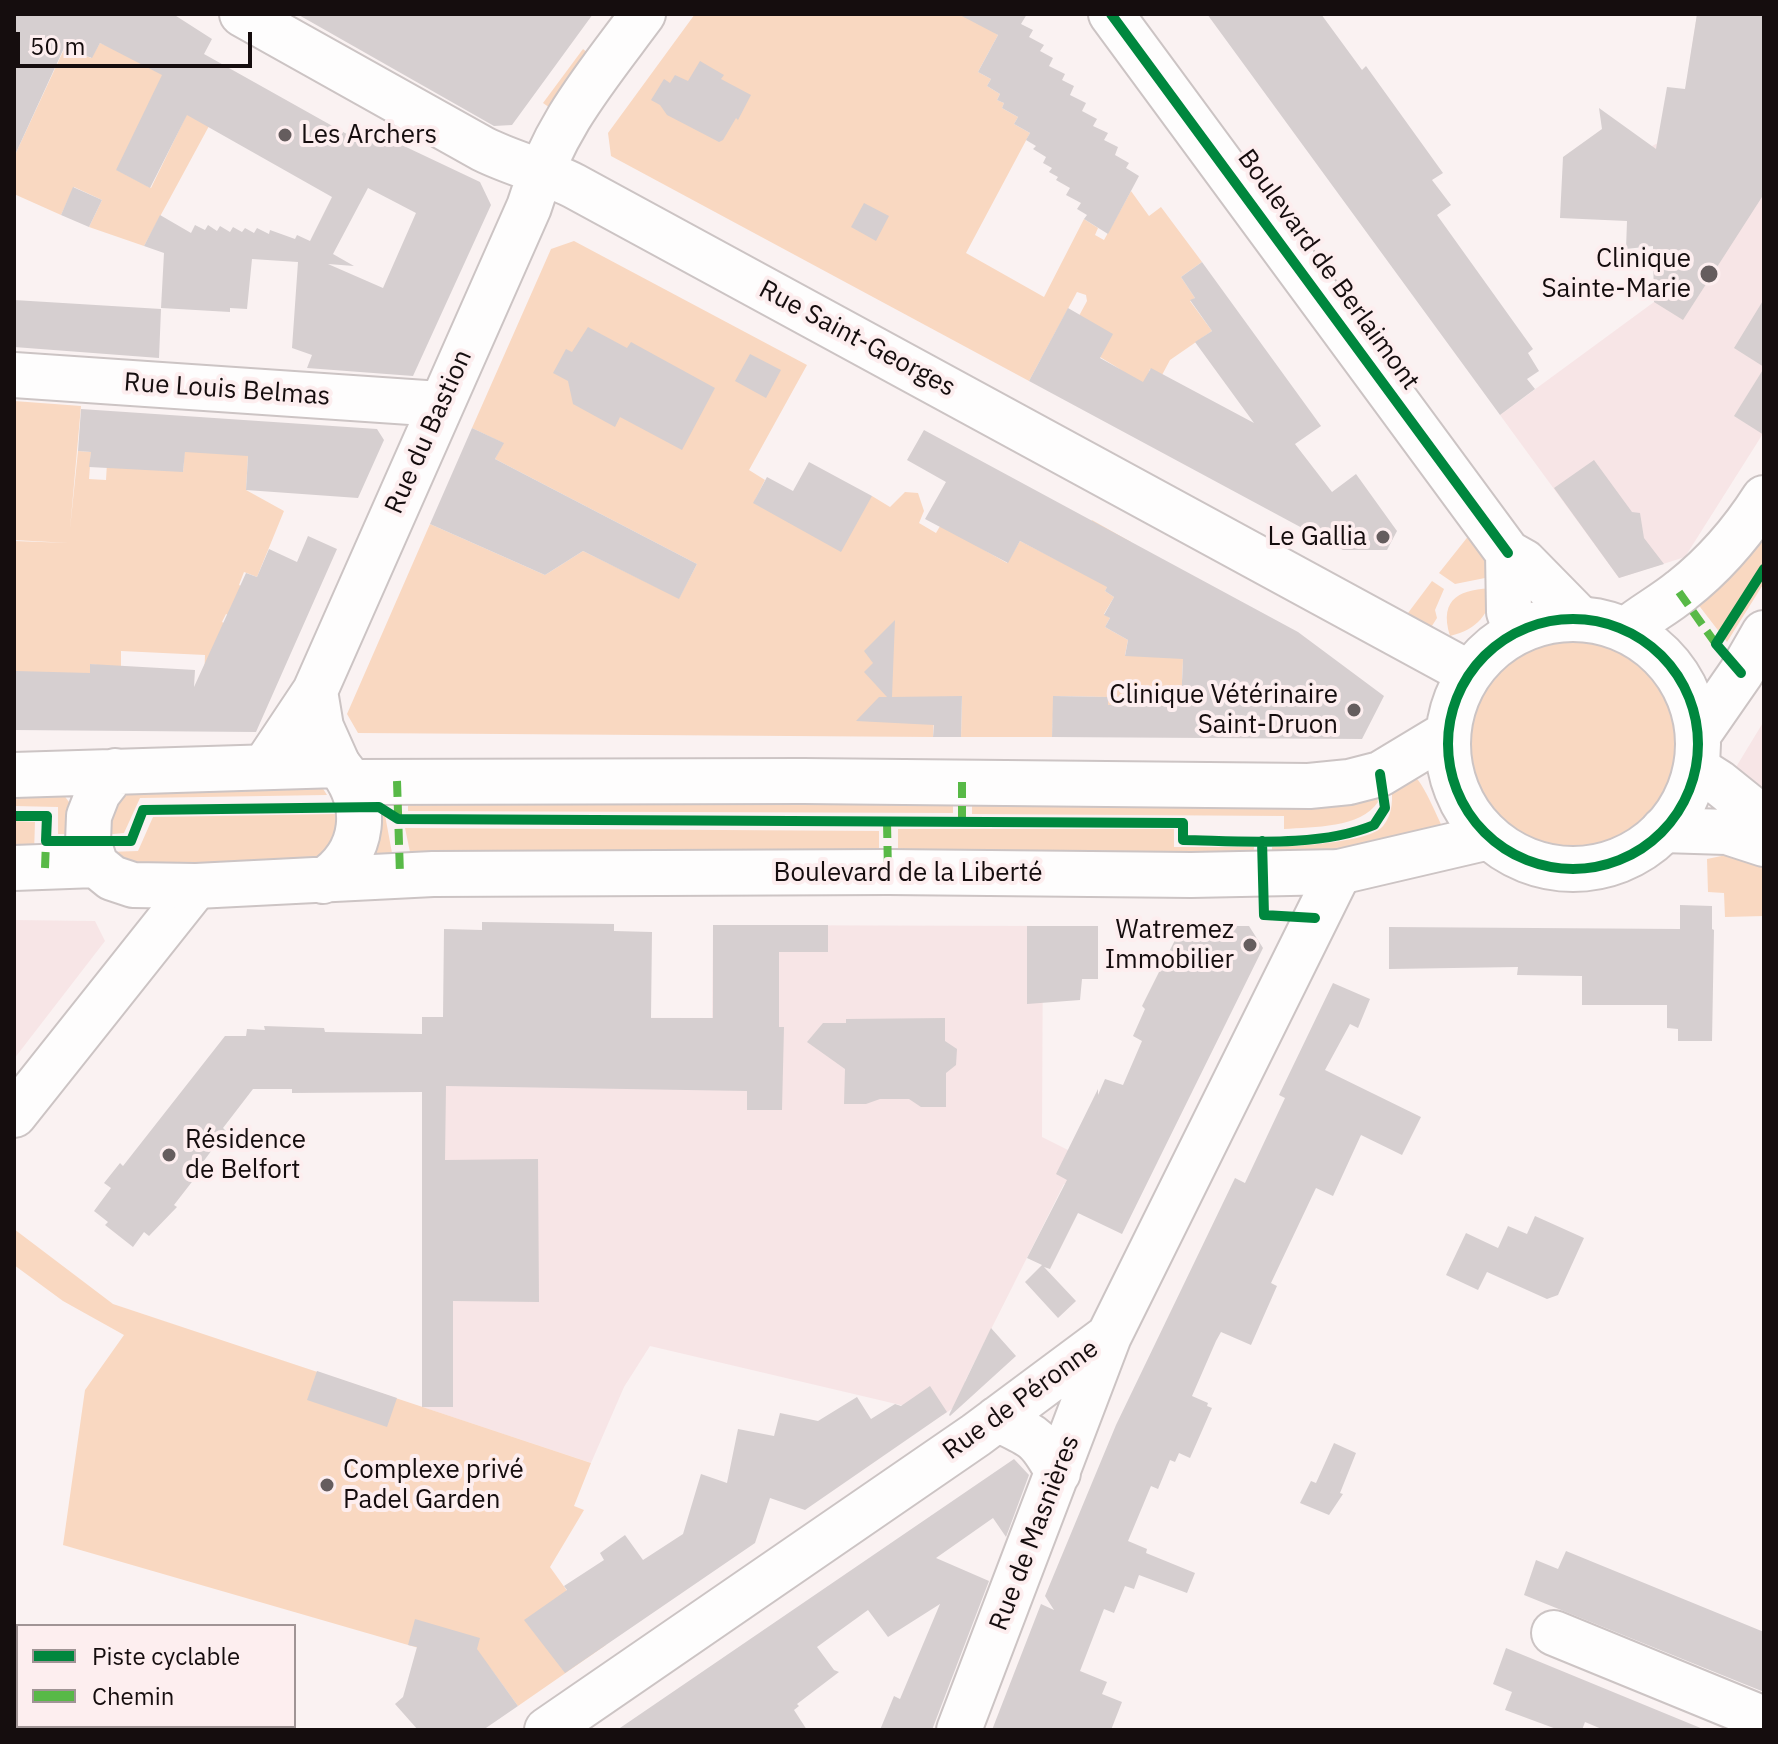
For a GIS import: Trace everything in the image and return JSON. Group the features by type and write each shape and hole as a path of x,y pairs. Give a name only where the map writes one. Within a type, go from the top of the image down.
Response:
{"street":[{"name":"Rue Saint-Georges","path":"242,14 483,149 513,164 574,186 1469,673"},
{"name":"Rue du Bastion","path":"265,766 315,691 529,207 540,172 568,115 643,14"},
{"name":"Boulevard de Berlaimont","path":"1111,14 1508,553 1524,562 1579,618"},
{"name":"Rue Louis Belmas","path":"14,375 440,404"},
{"path":"1626,630 1717,560 1744,531 1764,498"},
{"path":"1508,553 1509,612 1516,632"},
{"path":"1764,633 1697,751 1686,799 1663,830 1618,861 1580,869 1541,865 1522,859 1489,837 1470,816 1456,791 1448,764 1451,711 1469,673 1490,649 1516,632 1546,621 1579,618 1604,622 1626,630 1654,648 1673,668 1691,702 1697,751 1718,782 1764,819"},
{"path":"315,691 321,727 358,807 358,835 347,861 323,881"},
{"path":"14,775 265,766 345,774 1309,786 1349,782 1380,774 1448,733"},
{"path":"115,771 98,793 89,816 88,842 115,875 147,949"},
{"path":"1663,830 1727,832 1764,844"},
{"name":"Boulevard de la Liberté","path":"14,868 115,875 196,886 433,874 903,872 1191,875 1339,872 1489,837"},
{"name":"Rue de Péronne","path":"547,1730 997,1419 1109,1336 1339,872"},
{"path":"14,1115 196,886"},
{"name":"Rue de Masnières","path":"959,1730 1109,1336"},
{"path":"997,1419 1035,1438 1058,1473"},
{"path":"1554,1633 1764,1719"}],"shaded area":[{"path":"695,14 969,14 998,35 978,72 991,79 987,86 1000,94 997,100 1004,103 1002,108 1018,117 1014,124 1030,133 966,253 1044,297 1084,219 1098,228 1095,235 1104,240 1131,191 1149,216 1161,207 1202,262 1181,277 1195,298 1190,301 1212,331 1170,360 1162,375 1150,369 1143,388 1100,357 1073,327 1087,301 1086,295 1077,292 1029,381 611,156 608,133"},
{"name":"Clinique Sainte-Marie","path":"1697,14 1764,14 1764,432 1685,557 1619,578 1500,415 1654,302 1652,146 1679,132"},
{"path":"72,32 71,50 91,58 100,43 228,91 144,246 89,227 102,200 74,187 61,215 14,194 14,157","holes":["185,118 151,188 116,170"]},
{"path":"583,49 592,56 553,110 543,103"},
{"path":"574,241 807,365 749,470 765,480 755,500 757,505 872,496 890,507 905,492 918,493 924,511 919,523 936,533 949,511 987,531 979,547 1007,563 1020,541 1067,565 1092,520 1131,542 1105,591 1114,597 1104,614 1110,618 1105,627 1128,640 1125,655 1187,651 1182,679 1226,712 1108,705 1107,697 1054,696 1052,737 961,737 962,697 935,697 933,737 358,733 347,714 430,524 545,575 583,551 679,598 697,564 495,459 503,443 472,428 551,249"},
{"path":"14,401 81,406 70,529 78,451 91,452 89,479 106,480 108,446 183,472 186,431 248,456 246,490 284,511 257,577 244,572 239,585 268,599 240,621 226,614 222,622 230,626 204,681 205,655 121,651 121,668 90,664 90,675 14,672 14,541 69,543 14,540"},
{"path":"1764,533 1764,583 1727,642 1697,603"},
{"path":"1470,534 1492,562 1495,576 1455,584 1439,573"},
{"path":"1432,581 1444,589 1435,610 1437,618 1430,629 1405,617"},
{"path":"1495,588 1481,619 1468,629 1450,636 1447,612 1450,604 1463,593"},
{"path":"1573,642 1612,650 1646,672 1668,706 1676,745 1668,784 1646,818 1612,840 1573,848 1534,840 1500,818 1478,784 1470,745 1478,706 1500,672 1534,650"},
{"path":"1764,721 1764,789 1733,772"},
{"path":"1415,777 1445,832 1354,855 1272,858 1272,847 1348,840 1375,832 1389,816 1391,784"},
{"path":"320,784 327,795 140,798 124,833 103,835 108,807 125,788"},
{"path":"1375,789 1378,802 1360,817 1309,828 1284,829 1284,816 972,814 972,800"},
{"path":"14,794 63,794 69,802 67,834 58,834 58,807 14,806"},
{"path":"408,798 953,800 953,813 408,811"},
{"path":"337,814 340,830 327,858 161,876 107,852 138,851 153,817"},
{"path":"376,815 385,815 392,853 371,855"},
{"path":"14,821 35,822 34,853 14,853"},
{"path":"405,828 879,831 879,856 410,852"},
{"path":"898,829 1174,829 1174,847 1254,847 1253,858 898,857"},
{"path":"1731,854 1764,861 1764,916 1725,917 1724,893 1708,892 1707,859"},
{"path":"14,920 95,921 105,941 14,1059"},
{"path":"713,925 1043,926 1042,1137 1082,1157 1068,1185 1064,1184 965,1381 975,1393 943,1415 650,1346 624,1387 591,1463 422,1407 422,1017 712,1018"},
{"name":"Complexe privé Padel Garden","path":"14,1229 113,1304 591,1463 574,1506 584,1510 550,1567 606,1645 518,1706 491,1669 63,1545 85,1390 124,1335 63,1301 14,1265"}],"building":[{"path":"14,14 173,14 212,39 204,54 361,142 368,129 480,182 491,205 413,376 307,368 312,355 292,348 298,262 252,259 247,309 230,308 230,312 161,308 164,253 144,246 160,215 191,233 195,225 205,230 208,225 217,231 220,226 230,232 233,227 254,233 257,228 269,234 270,230 310,241 332,197 187,115 150,188 116,170 162,75 100,43 92,58 64,48 14,157","holes":["368,188 416,213 383,288 328,264 354,266 333,254"]},
{"path":"297,14 593,14 512,125 494,126"},
{"path":"958,14 1027,14 1021,24 1033,30 1029,37 1044,45 1040,51 1053,58 1049,66 1065,74 1062,80 1074,86 1070,95 1086,103 1082,111 1097,119 1093,126 1108,133 1104,140 1118,147 1115,155 1129,163 1126,168 1139,176 1108,234 1084,219 1087,215 1077,209 1081,203 1066,195 1070,188 1049,172 1052,168 1043,163 1046,157 1026,140 1030,133 1014,124 1018,117 1002,108 1004,103 997,100 1000,94 987,86 991,79 978,72 998,35"},
{"path":"1207,14 1321,14 1362,70 1366,66 1443,173 1432,180 1451,205 1437,215 1533,349 1528,353 1539,371 1527,379 1535,389 1500,415"},
{"path":"1697,14 1764,14 1764,182 1762,197 1683,320 1654,302 1653,246 1626,249 1627,221 1560,218 1563,157 1602,129 1599,108 1656,149 1667,87 1685,89"},
{"path":"700,61 724,75 721,79 751,95 738,120 736,118 719,142 667,115 660,105 651,100 664,79 670,83 675,75 688,81"},
{"path":"73,187 102,200 89,227 61,215"},
{"path":"864,203 889,216 876,241 851,227"},
{"path":"1202,262 1321,426 1295,444 1332,492 1356,474 1397,531 1387,550 1343,550 1029,381 1068,308 1113,334 1100,358 1143,382 1151,368 1254,423 1195,342 1212,331 1190,300 1195,298 1181,277"},
{"path":"1764,299 1764,367 1734,348"},
{"path":"14,300 161,309 159,358 14,347"},
{"path":"588,327 627,348 631,342 715,388 682,450 620,417 615,427 573,404 568,381 553,373 566,349 572,352"},
{"path":"750,354 781,370 766,398 735,381"},
{"path":"1764,368 1764,435 1734,416"},
{"path":"81,409 377,429 384,440 358,498 246,490 248,456 185,452 183,472 89,467 91,452 78,451"},
{"path":"472,428 504,443 495,459 697,564 679,599 583,551 545,575 430,524"},
{"path":"924,430 1298,632 1384,696 1362,739 1052,737 1053,696 1108,697 1108,705 1181,706 1183,659 1125,656 1128,640 1105,627 1110,618 1104,615 1114,597 1105,591 1107,587 1020,541 1008,563 925,519 946,482 907,460"},
{"path":"1594,460 1632,512 1640,513 1644,538 1664,564 1619,578 1554,488"},
{"path":"809,462 872,496 841,552 753,503 767,477 793,491"},
{"path":"308,536 337,549 256,732 14,730 16,671 90,673 90,664 195,670 194,687 246,573 257,577 269,549 297,562"},
{"path":"895,620 892,697 962,696 961,737 933,737 934,725 856,721 879,697 887,697 864,672 873,663 864,651"},
{"path":"1680,905 1712,906 1712,1041 1678,1041 1678,1029 1667,1028 1667,1005 1582,1005 1582,976 1517,975 1518,967 1389,969 1389,927 1680,929"},
{"path":"482,922 614,924 614,931 652,932 651,1018 713,1018 713,925 828,925 828,952 779,952 779,1027 784,1027 782,1110 747,1110 747,1091 446,1086 445,1160 538,1159 539,1302 453,1301 453,1407 422,1407 422,1092 292,1093 292,1089 253,1089 223,1128 226,1131 174,1205 177,1207 149,1236 144,1232 133,1247 105,1225 108,1222 94,1211 111,1188 104,1183 120,1163 123,1166 225,1036 246,1036 247,1029 265,1030 264,1026 324,1028 325,1032 422,1034 422,1017 443,1017 444,929 482,930"},
{"path":"1027,926 1098,926 1098,979 1082,979 1080,1000 1027,1004"},
{"path":"1182,926 1249,926 1263,948 1122,1234 1078,1213 1050,1269 1044,1267 1076,1301 1058,1318 1025,1282 1042,1265 1027,1258 1067,1180 1056,1174 1098,1089 1098,1095 1105,1079 1123,1085 1142,1041 1133,1036 1145,1009 1142,1006"},
{"path":"1333,983 1370,999 1358,1028 1350,1024 1325,1070 1421,1117 1402,1155 1361,1135 1333,1196 1316,1188 1271,1283 1277,1286 1251,1345 1221,1332 1216,1341 1192,1396 1212,1408 1190,1458 1179,1453 1175,1462 1170,1460 1158,1489 1151,1486 1128,1541 1147,1549 1146,1553 1195,1573 1187,1593 1139,1575 1134,1589 1125,1586 1114,1613 1104,1609 1080,1671 1107,1682 1102,1694 1122,1702 1111,1730 992,1730 1041,1604 1054,1610 1045,1596 1116,1425 1235,1178 1245,1183 1285,1098 1279,1095"},
{"path":"945,1018 945,1041 957,1049 956,1065 946,1073 946,1107 921,1107 909,1099 844,1104 845,1069 807,1042 823,1023 846,1023 846,1019"},
{"path":"1535,1216 1584,1238 1558,1295 1547,1299 1487,1272 1478,1290 1446,1275 1466,1233 1498,1248 1508,1226 1527,1234"},
{"path":"991,1328 1016,1356 950,1416 949,1415"},
{"path":"317,1371 397,1398 387,1427 307,1400"},
{"path":"930,1386 947,1412 805,1510 770,1498 755,1543 565,1673 524,1620 567,1590 564,1586 604,1560 600,1553 625,1535 643,1560 683,1534 701,1474 727,1483 738,1429 774,1436 780,1413 818,1421 857,1397 871,1419 895,1404 901,1406"},
{"path":"1334,1443 1356,1453 1340,1493 1343,1494 1329,1515 1300,1503 1311,1481 1316,1483"},
{"path":"1014,1459 1029,1475 1006,1537 993,1518 936,1558 989,1581 932,1730 880,1730 894,1696 900,1699 940,1604 888,1637 868,1610 817,1647 834,1670 839,1672 797,1704 799,1706 794,1710 807,1730 617,1730"},
{"path":"1566,1551 1764,1632 1764,1692 1524,1595 1536,1560 1558,1569"},
{"path":"415,1619 480,1638 477,1649 518,1706 483,1730 418,1730 395,1704 403,1697 417,1647 408,1645"},
{"path":"1506,1648 1703,1730 1604,1730 1585,1722 1582,1730 1559,1730 1505,1710 1512,1692 1493,1684"}],"marked path":[{"path":"1679,592 1716,644"},
{"path":"397,781 400,875"},
{"path":"962,782 962,822"},
{"path":"887,822 888,872"},
{"path":"45,868 46,841"}],"cycle path":[{"path":"1111,14 1508,553"},
{"path":"1741,673 1716,644 1764,569"},
{"path":"1561,619 1585,619 1632,633 1662,655 1689,696 1696,720 1698,744 1696,768 1689,792 1662,833 1621,860 1585,869 1561,869 1514,855 1493,841 1476,824 1462,803 1453,780 1448,756 1448,732 1462,685 1476,664 1493,647 1514,633 1537,624 1561,619"},
{"path":"14,816 47,816 46,841 131,841 143,810 379,807 398,819 1183,823 1183,840 1280,842 1329,837 1374,825 1385,808 1380,774"},
{"path":"1262,841 1264,915 1315,918"}],"place":[{"name":"Les Archers","path":"285,135"},
{"name":"Clinique Sainte-Marie","path":"1709,274"},
{"name":"Le Gallia","path":"1383,537"},
{"name":"Clinique Vétérinaire Saint-Druon","path":"1354,710"},
{"name":"Watremez Immobilier","path":"1250,945"},
{"name":"Résidence de Belfort","path":"169,1155"},
{"name":"Complexe privé Padel Garden","path":"327,1485"}]}
